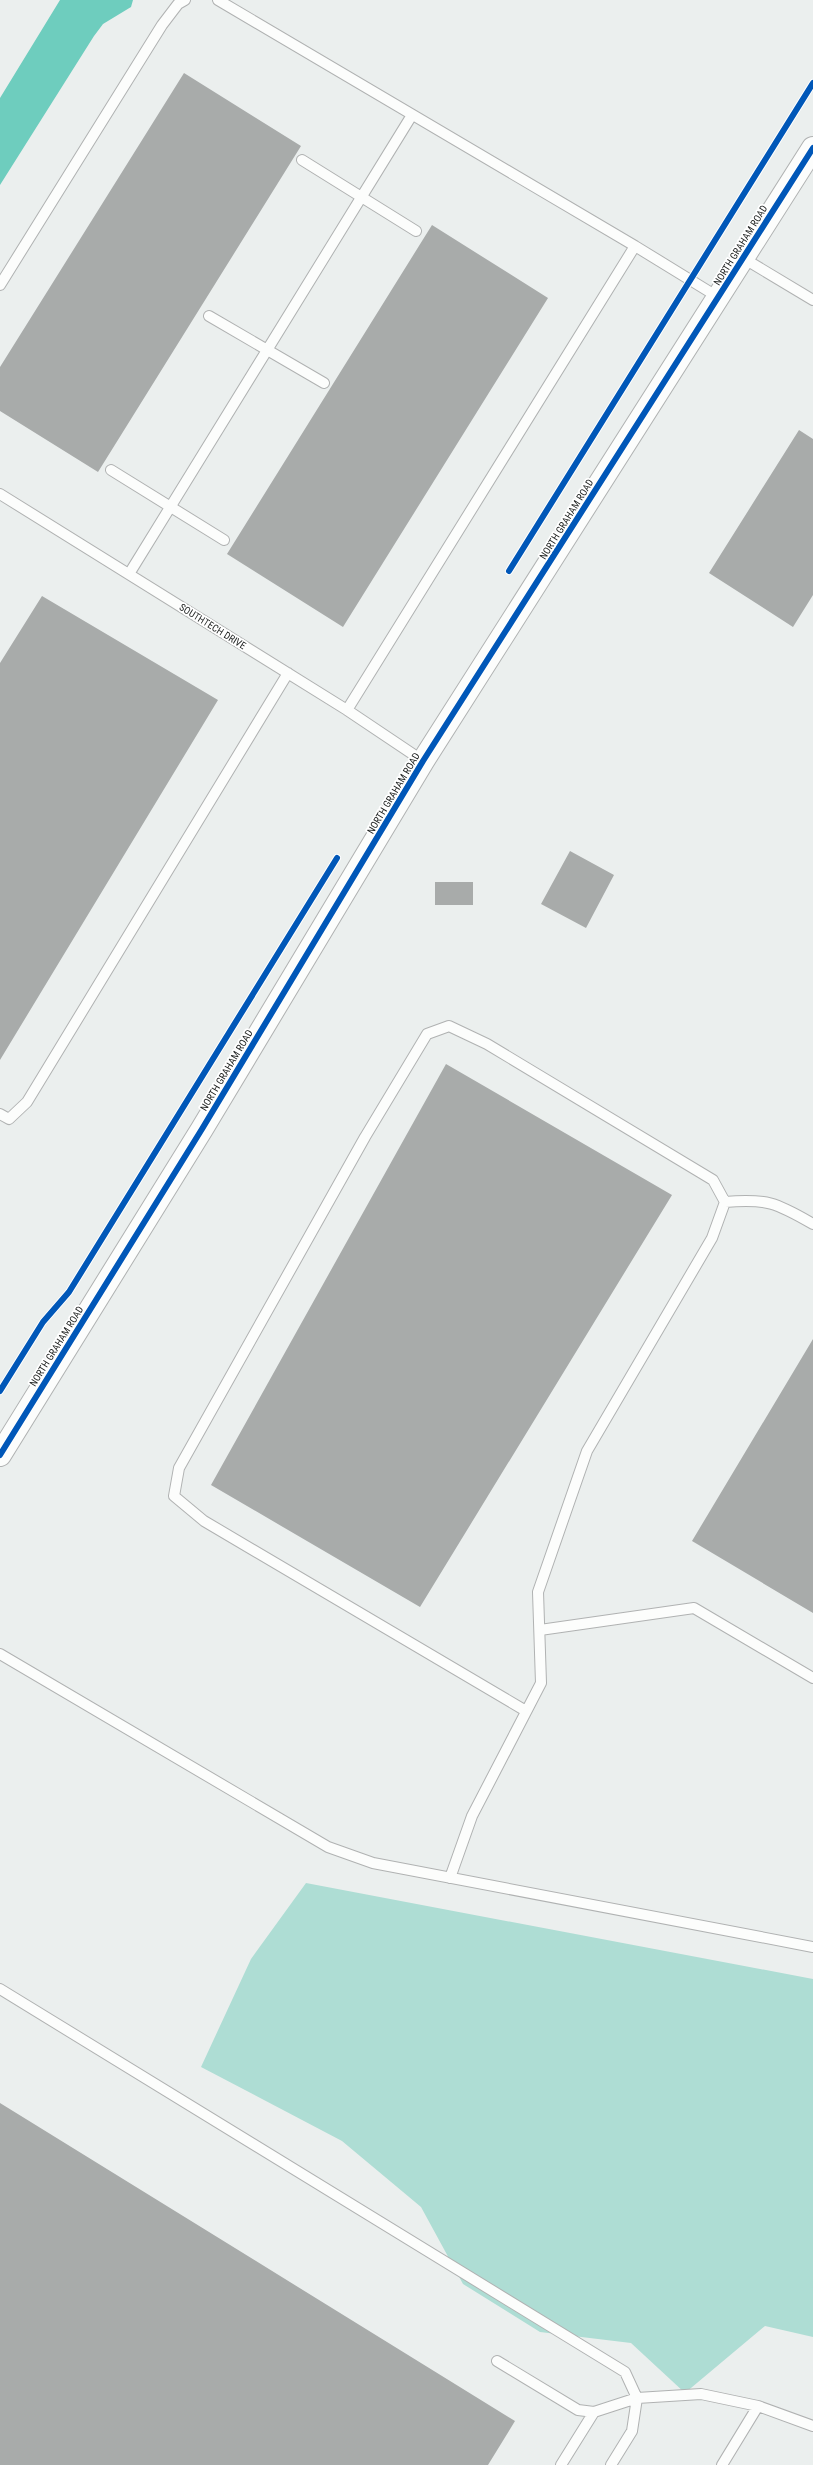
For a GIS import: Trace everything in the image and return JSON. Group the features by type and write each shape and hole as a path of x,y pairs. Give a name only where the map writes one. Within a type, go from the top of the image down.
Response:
{"street":[{"name":"NORTH GRAHAM ROAD","path":"0,1455 202,1129 423,761 813,148"}],"lane":[{"path":"0,285 162,25 178,4 185,0"},
{"path":"218,0 635,246 718,297"},
{"path":"128,574 412,115"},
{"path":"302,160 416,231"},
{"path":"347,710 635,246"},
{"path":"743,258 813,300"},
{"path":"209,316 324,383"},
{"path":"111,470 224,540"},
{"name":"SOUTHTECH DRIVE","path":"0,495 347,710 423,761"},
{"path":"0,1114 9,1119 27,1102 288,673"},
{"path":"450,1878 472,1816 541,1683 538,1592 587,1451 712,1238 724,1202 713,1180 487,1044 449,1026 427,1034 362,1144 179,1468 174,1496 204,1521 526,1711"},
{"path":"724,1202 754,1199 784,1207 813,1224"},
{"path":"540,1630 694,1608 813,1678"},
{"path":"0,1654 328,1847 374,1863 813,1947"},
{"path":"0,1989 625,2372 637,2398 632,2432 611,2465"},
{"path":"497,2361 578,2410 594,2412 637,2398 701,2394 758,2406 813,2426"},
{"path":"722,2465 758,2406"},
{"path":"561,2465 594,2412"}],"shaded area":[{"path":"60,0 133,0 131,7 103,24 94,36 0,185 0,98"},
{"path":"306,1883 813,1979 813,2337 765,2326 685,2393 631,2343 540,2332 463,2284 421,2207 342,2141 201,2067 251,1959"}],"building":[{"path":"184,73 301,146 98,472 0,411 0,367"},
{"path":"432,225 548,298 343,627 227,554"},
{"path":"799,430 813,439 813,595 793,627 709,573"},
{"path":"42,596 218,700 0,1060 0,663"},
{"path":"570,851 614,875 586,928 541,904"},
{"path":"435,882 473,882 473,905 435,905"},
{"path":"446,1064 672,1195 420,1607 211,1485"},
{"path":"813,1339 813,1613 692,1541"},
{"path":"0,2103 515,2421 488,2465 0,2465"}],"cycle path":[{"path":"509,571 813,83"},
{"path":"0,1455 202,1129 423,761 813,148"},
{"path":"0,1391 43,1322 69,1292 337,858"}]}
